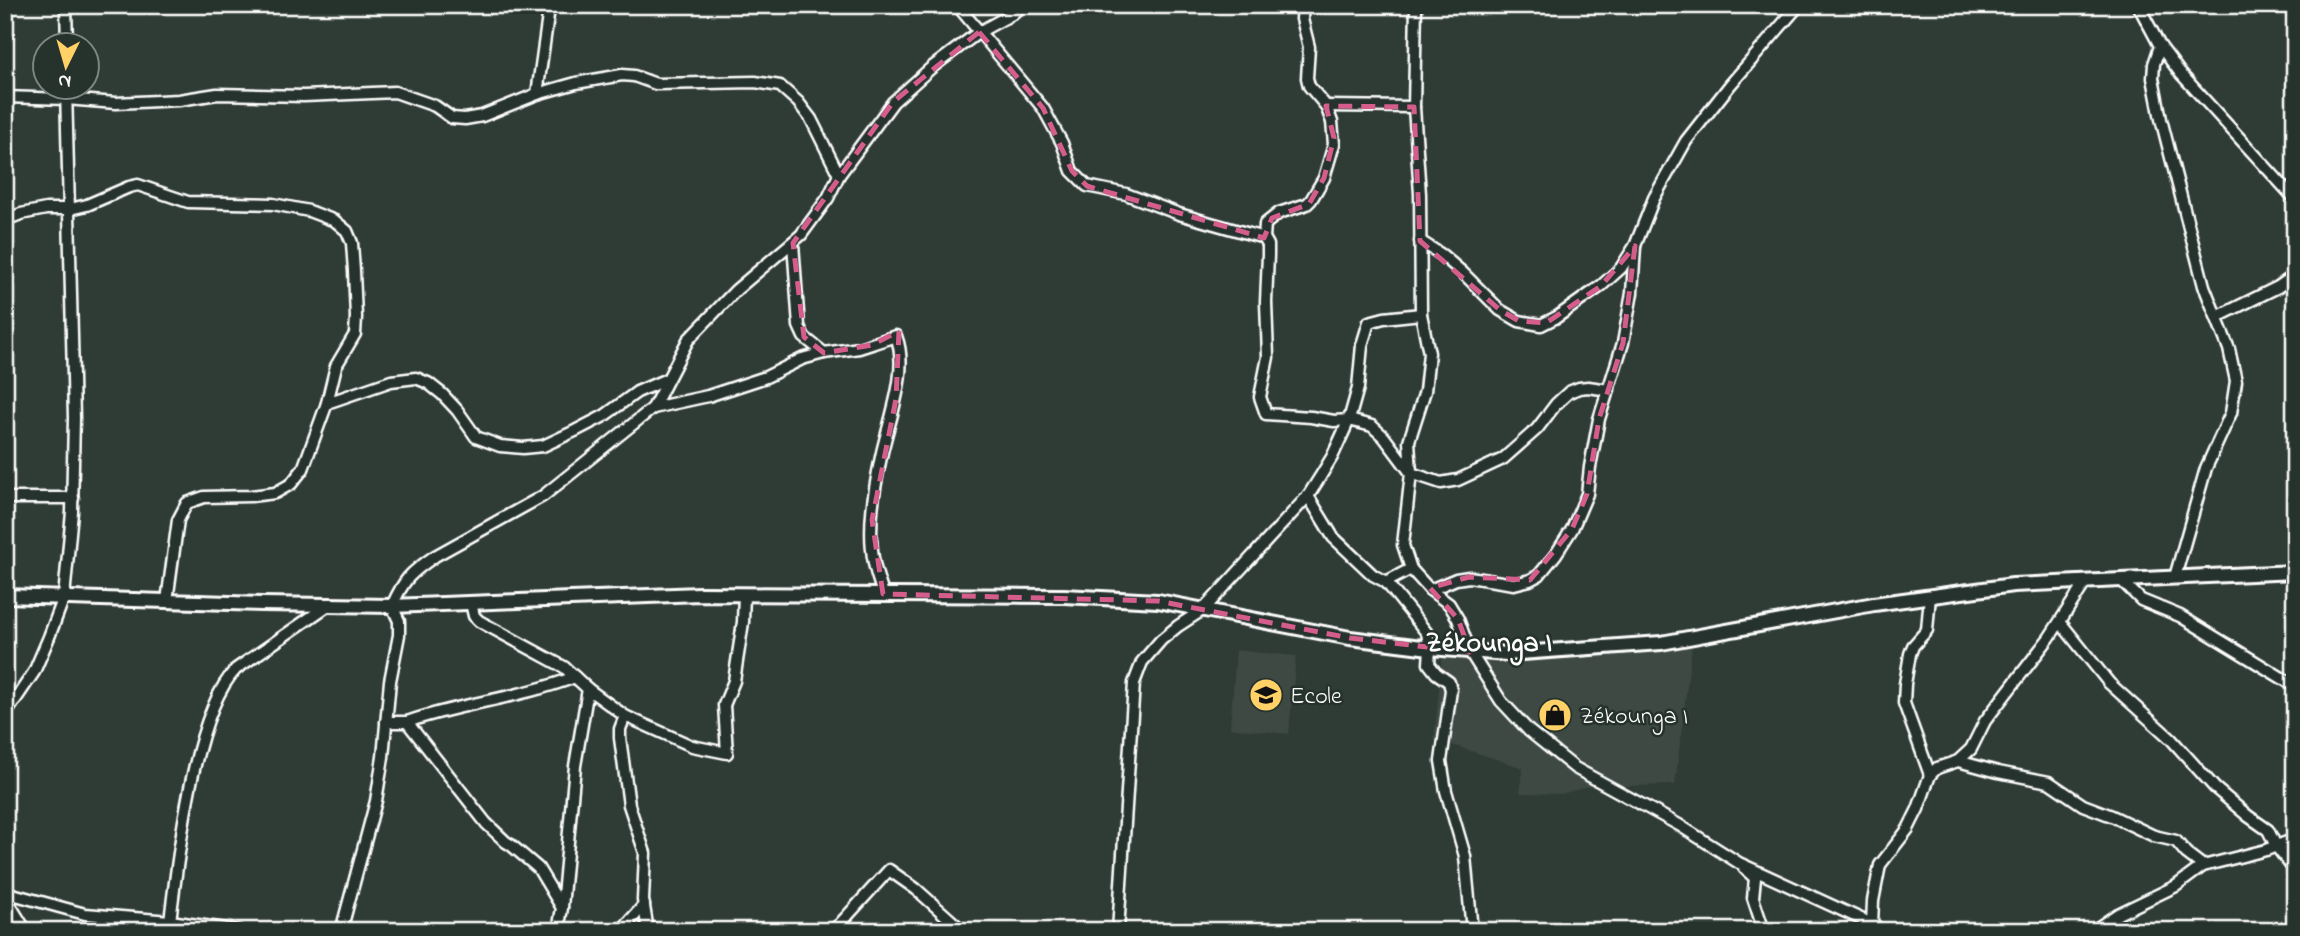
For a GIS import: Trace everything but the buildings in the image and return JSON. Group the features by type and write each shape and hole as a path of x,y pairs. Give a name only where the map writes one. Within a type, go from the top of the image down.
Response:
{"street":[{"path":"66,5 67,32"},
{"path":"537,94 548,16 547,5"},
{"path":"957,5 1043,108 1062,144 1072,171 1087,186 1126,194 1179,214 1264,238"},
{"path":"341,931 376,801 398,635 399,621 392,606 401,584 418,567 543,496 653,408 681,351 703,323 736,290 793,243 817,214 839,175 893,102 931,68 979,32 1012,14 1022,5"},
{"path":"1303,5 1302,19 1309,47 1308,82 1326,106 1334,138 1324,178 1307,204 1279,213 1265,224 1264,238 1269,255 1266,302 1268,357 1261,405 1266,414 1349,420 1372,426 1384,437 1411,473 1441,483 1458,480 1503,459 1536,429 1569,392 1588,387 1609,390"},
{"path":"1416,5 1414,107 1420,194 1421,314 1429,353 1425,391 1409,441 1411,473 1403,545 1411,569 1430,590 1449,604 1458,619 1470,652 1502,701 1529,731 1575,768 1679,825 1739,863 1882,931"},
{"path":"1420,241 1464,273 1500,310 1519,321 1541,325 1557,317 1601,286 1621,268 1635,246 1654,198 1686,141 1799,5"},
{"path":"2138,5 2160,46 2181,74 2295,199"},
{"path":"2160,46 2153,78 2161,118 2204,286 2229,349 2236,381 2231,413 2206,468 2175,578"},
{"path":"102,100 116,103 179,100 217,94 304,96 395,92 435,106 452,118 465,119 482,116 537,94 576,83 622,75 634,76 656,84 755,82 780,86 798,102 811,119 839,175"},
{"path":"5,97 32,95"},
{"path":"5,715 34,672 64,597 73,498 74,418 66,102"},
{"path":"1326,106 1414,107"},
{"path":"5,220 46,209 70,209 87,205 138,185 188,202 273,204 309,211 335,221 346,231 352,243 355,334 336,366 327,403 303,470 291,484 275,493 204,497 187,503 178,520 167,601"},
{"path":"793,243 799,326 804,337 824,353"},
{"path":"1430,590 1456,579 1469,577 1514,584 1530,580 1539,575 1573,529 1587,494 1594,441 1623,343 1632,293 1635,246"},
{"path":"2217,317 2295,275"},
{"path":"1118,931 1134,683 1142,662 1178,625 1204,609 1308,496 1332,457 1349,420 1359,388 1362,345 1369,322 1421,314"},
{"path":"653,408 708,396 765,377 802,359 859,348 896,336 899,363 896,399 881,455 872,520 874,562 883,594"},
{"path":"327,403 391,381 416,378 442,394 476,437 500,446 523,448 543,446 554,441 604,416 637,392 668,378"},
{"path":"1308,496 1333,537 1373,575 1386,582 1427,633 1429,664 1449,682 1451,690 1441,761 1446,791 1465,856 1472,931"},
{"path":"5,498 73,498"},
{"path":"1386,582 1411,569"},
{"path":"5,596 392,606 744,594 1064,596 1158,601 1350,638 1430,648 1529,653 1661,643 1874,604 2013,585 2295,572"},
{"path":"2122,580 2141,600 2180,616 2295,686"},
{"path":"1872,924 1880,865 1908,829 1930,775 1937,768 1958,761 1972,749 1985,721 2060,622 2085,583"},
{"path":"471,603 474,616 479,621 564,667 625,716 692,746 727,753 724,705 734,681 743,622 744,594"},
{"path":"1930,596 1927,630 1913,646 1910,654 1904,702 1930,775"},
{"path":"170,921 183,823 203,740 215,704 236,669 330,604"},
{"path":"2060,622 2109,683 2171,740 2215,788 2268,830 2276,846 2295,871"},
{"path":"386,722 407,722 452,708 551,686 575,677"},
{"path":"558,931 575,766 588,688"},
{"path":"625,716 620,738 629,805 645,853 644,905 648,931"},
{"path":"407,722 486,823 538,868 562,908"},
{"path":"1958,761 2049,782 2082,805 2154,836 2176,841 2203,866"},
{"path":"2093,931 2118,914 2176,886 2203,866 2295,839"},
{"path":"1739,863 1755,878 1753,898 1764,931"},
{"path":"836,929 889,870 916,889 962,931"},
{"path":"5,892 86,914 170,921 240,931"},
{"path":"5,897 26,931"},
{"path":"621,931 644,905"}],"highlighted area":[{"path":"979,32 1043,108 1072,171 1087,186 1264,238 1272,218 1309,204 1324,178 1334,138 1326,106 1414,107 1420,241 1500,310 1519,321 1546,323 1601,286 1635,246 1623,343 1599,419 1587,494 1572,529 1530,580 1469,577 1430,588 1458,619 1470,652 1350,638 1158,601 883,594 872,520 896,399 899,331 872,345 824,353 804,337 793,243 893,102"}],"shaded area":[{"path":"1693,637 1675,785 1586,787 1562,794 1520,793 1523,768 1434,739 1443,649 1470,652"},
{"path":"1236,650 1296,656 1289,734 1230,728"}],"place":[{"name":"Ecole","path":"1266,695"},
{"name":"Zékounga I","path":"1555,715"}],"district":[{"name":"Zékounga I","path":"1489,641"}]}
